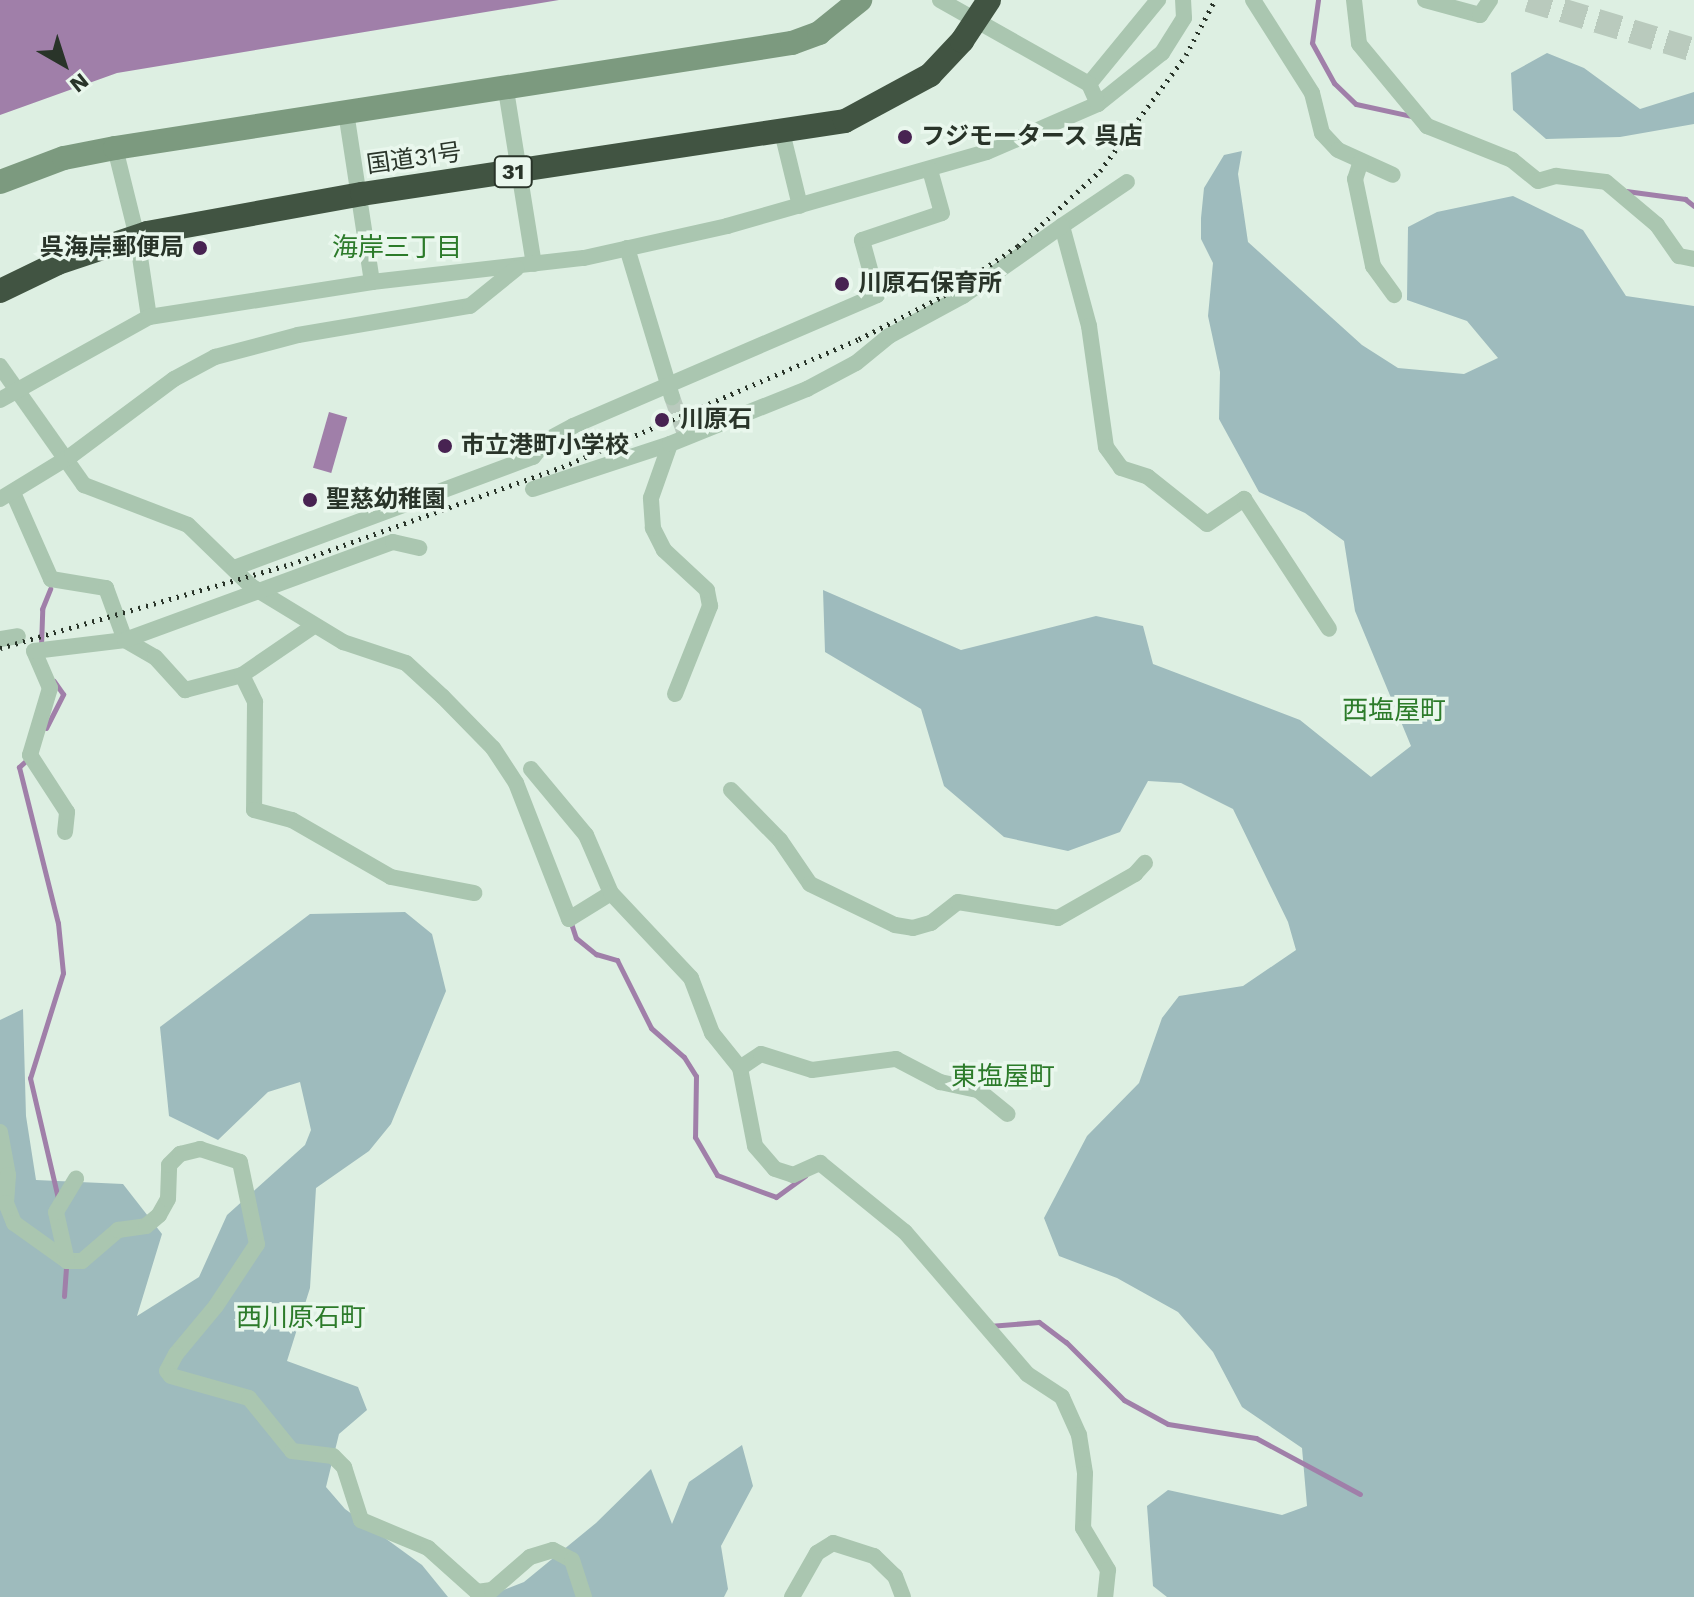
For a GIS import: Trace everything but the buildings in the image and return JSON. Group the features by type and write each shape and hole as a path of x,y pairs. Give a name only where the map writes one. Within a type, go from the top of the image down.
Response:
{"highway":[{"name":"国道31号","path":"0,291 58,263 137,237 362,194 845,121 913,88 983,10"}],"street":[{"path":"0,182 64,158 115,148 506,90 792,43 819,33 860,0"},
{"path":"940,0 983,10 1089,84 1098,104"},
{"path":"0,400 149,317 372,282 526,266 627,248 800,206 987,152 1098,104 1162,53 1184,18 1183,0"},
{"path":"1253,0 1312,93 1322,133 1361,161 1393,175"},
{"path":"1354,0 1359,44 1420,117 1512,160 1538,181 1556,176 1614,190 1657,225 1679,256 1694,259"},
{"path":"1425,0 1480,15 1490,0"},
{"path":"1089,84 1154,1"},
{"path":"506,90 522,171 526,266"},
{"path":"346,112 362,194 372,282"},
{"path":"782,132 800,206"},
{"path":"115,148 137,237 149,317"},
{"path":"1361,161 1355,179 1373,266 1394,295"},
{"path":"234,568 533,457 547,440 670,391 877,295 862,240 942,213 930,170"},
{"path":"533,489 670,444 807,389 856,363 882,340 963,296 1127,182"},
{"path":"1062,226 1089,326 1099,413 1114,461 1148,477 1207,524 1244,499 1329,629"},
{"path":"627,248 670,391"},
{"path":"315,625 242,675 185,690 155,657 125,640 106,588 51,579 7,497 140,402 215,357 298,335 470,306 526,266"},
{"path":"0,366 64,459 96,492 188,525 262,591 315,625 343,642 406,663 493,748 516,783 569,919 611,893"},
{"path":"670,444 651,498 653,528 664,550 707,590 710,606 675,694"},
{"path":"65,832 67,812 30,755 50,688 34,651 125,640 393,542 419,548"},
{"path":"0,639 18,636"},
{"path":"242,675 255,702 254,810 292,820 391,877 474,893"},
{"path":"531,769 586,835 611,893 691,978 712,1033 740,1068 755,1146 775,1169 793,1175 820,1163 905,1232 1027,1374 1062,1397 1079,1435 1085,1474 1083,1528 1108,1570 1105,1597"},
{"path":"731,790 780,840 810,884 895,925 913,928 931,923 958,902 1058,918 1135,874 1145,863"},
{"path":"740,1068 761,1054 812,1070 896,1059 940,1082 978,1090 1008,1114"},
{"path":"0,1132 8,1175 6,1203 14,1223 67,1261 82,1261 118,1230 146,1226 159,1215 168,1199 169,1165 180,1154 200,1149 240,1162 257,1244 176,1354 167,1371 171,1376 249,1398 292,1451 333,1456 344,1467 361,1520 428,1548 477,1592 492,1590 530,1557 553,1550 572,1560 584,1597"},
{"path":"67,1261 56,1212 76,1179"},
{"path":"792,1597 817,1553 833,1543 874,1556 895,1576 903,1597"}],"shaded area":[{"path":"0,0 559,0 117,73 0,115"},
{"path":"1547,53 1584,68 1640,109 1694,92 1694,124 1620,137 1546,139 1513,110 1511,73"},
{"path":"1242,151 1238,174 1248,242 1362,345 1398,368 1464,374 1498,358 1467,321 1407,300 1408,227 1437,212 1513,196 1583,230 1626,296 1694,306 1694,1597 1167,1597 1153,1586 1147,1506 1168,1490 1282,1515 1307,1506 1302,1448 1242,1407 1213,1352 1178,1312 1117,1278 1059,1256 1044,1218 1087,1136 1139,1083 1162,1018 1179,996 1243,986 1296,950 1288,922 1233,809 1181,783 1148,781 1120,832 1068,851 1004,837 944,786 921,709 825,652 823,590 961,650 1096,616 1143,626 1153,664 1300,720 1371,777 1411,746 1355,611 1344,541 1305,513 1259,492 1219,419 1220,372 1208,316 1213,263 1201,239 1201,218 1204,188 1224,155"},
{"path":"329,412 347,417 331,473 313,468"},
{"path":"405,912 432,934 446,991 391,1124 369,1151 316,1188 310,1288 287,1361 358,1387 367,1410 339,1434 326,1487 345,1509 422,1565 448,1597 0,1597 0,1020 23,1009 26,1116 36,1180 123,1184 162,1234 137,1316 199,1277 227,1215 305,1145 311,1130 300,1082 268,1092 218,1140 169,1116 160,1027 310,914"},
{"path":"742,1445 753,1486 721,1546 728,1589 724,1597 485,1597 524,1582 596,1523 651,1469 672,1524 689,1482"}],"waterway":[{"path":"1318,0 1312,43 1334,83 1356,104 1411,116"},
{"path":"1626,191 1685,199 1694,206"},
{"path":"41,646 42,609 50,589"},
{"path":"46,728 63,694 54,681"},
{"path":"30,757 19,767 58,923 63,973 30,1078 58,1198"},
{"path":"570,920 576,938 596,954 617,960 651,1028 684,1057 696,1076 695,1137 717,1175 776,1197 805,1176"},
{"path":"64,1296 66,1265"},
{"path":"989,1326 1039,1322 1066,1342 1124,1400 1168,1424 1256,1438 1360,1494"}],"tunnel":[{"path":"1528,0 1694,50"},
{"path":"672,397 686,437"}],"railway":[{"path":"0,648 291,564 562,467 859,339 943,296 1018,246 1100,171 1186,55 1215,0"}],"place":[{"name":"フジモータース 呉店","path":"905,137"},
{"name":"呉海岸郵便局","path":"200,248"},
{"name":"川原石保育所","path":"842,284"},
{"name":"川原石","path":"662,420"},
{"name":"市立港町小学校","path":"445,446"},
{"name":"聖慈幼稚園","path":"310,500"}],"district":[{"name":"海岸三丁目","path":"397,248"},
{"name":"西塩屋町","path":"1394,711"},
{"name":"東塩屋町","path":"1003,1077"},
{"name":"西川原石町","path":"301,1318"}]}
